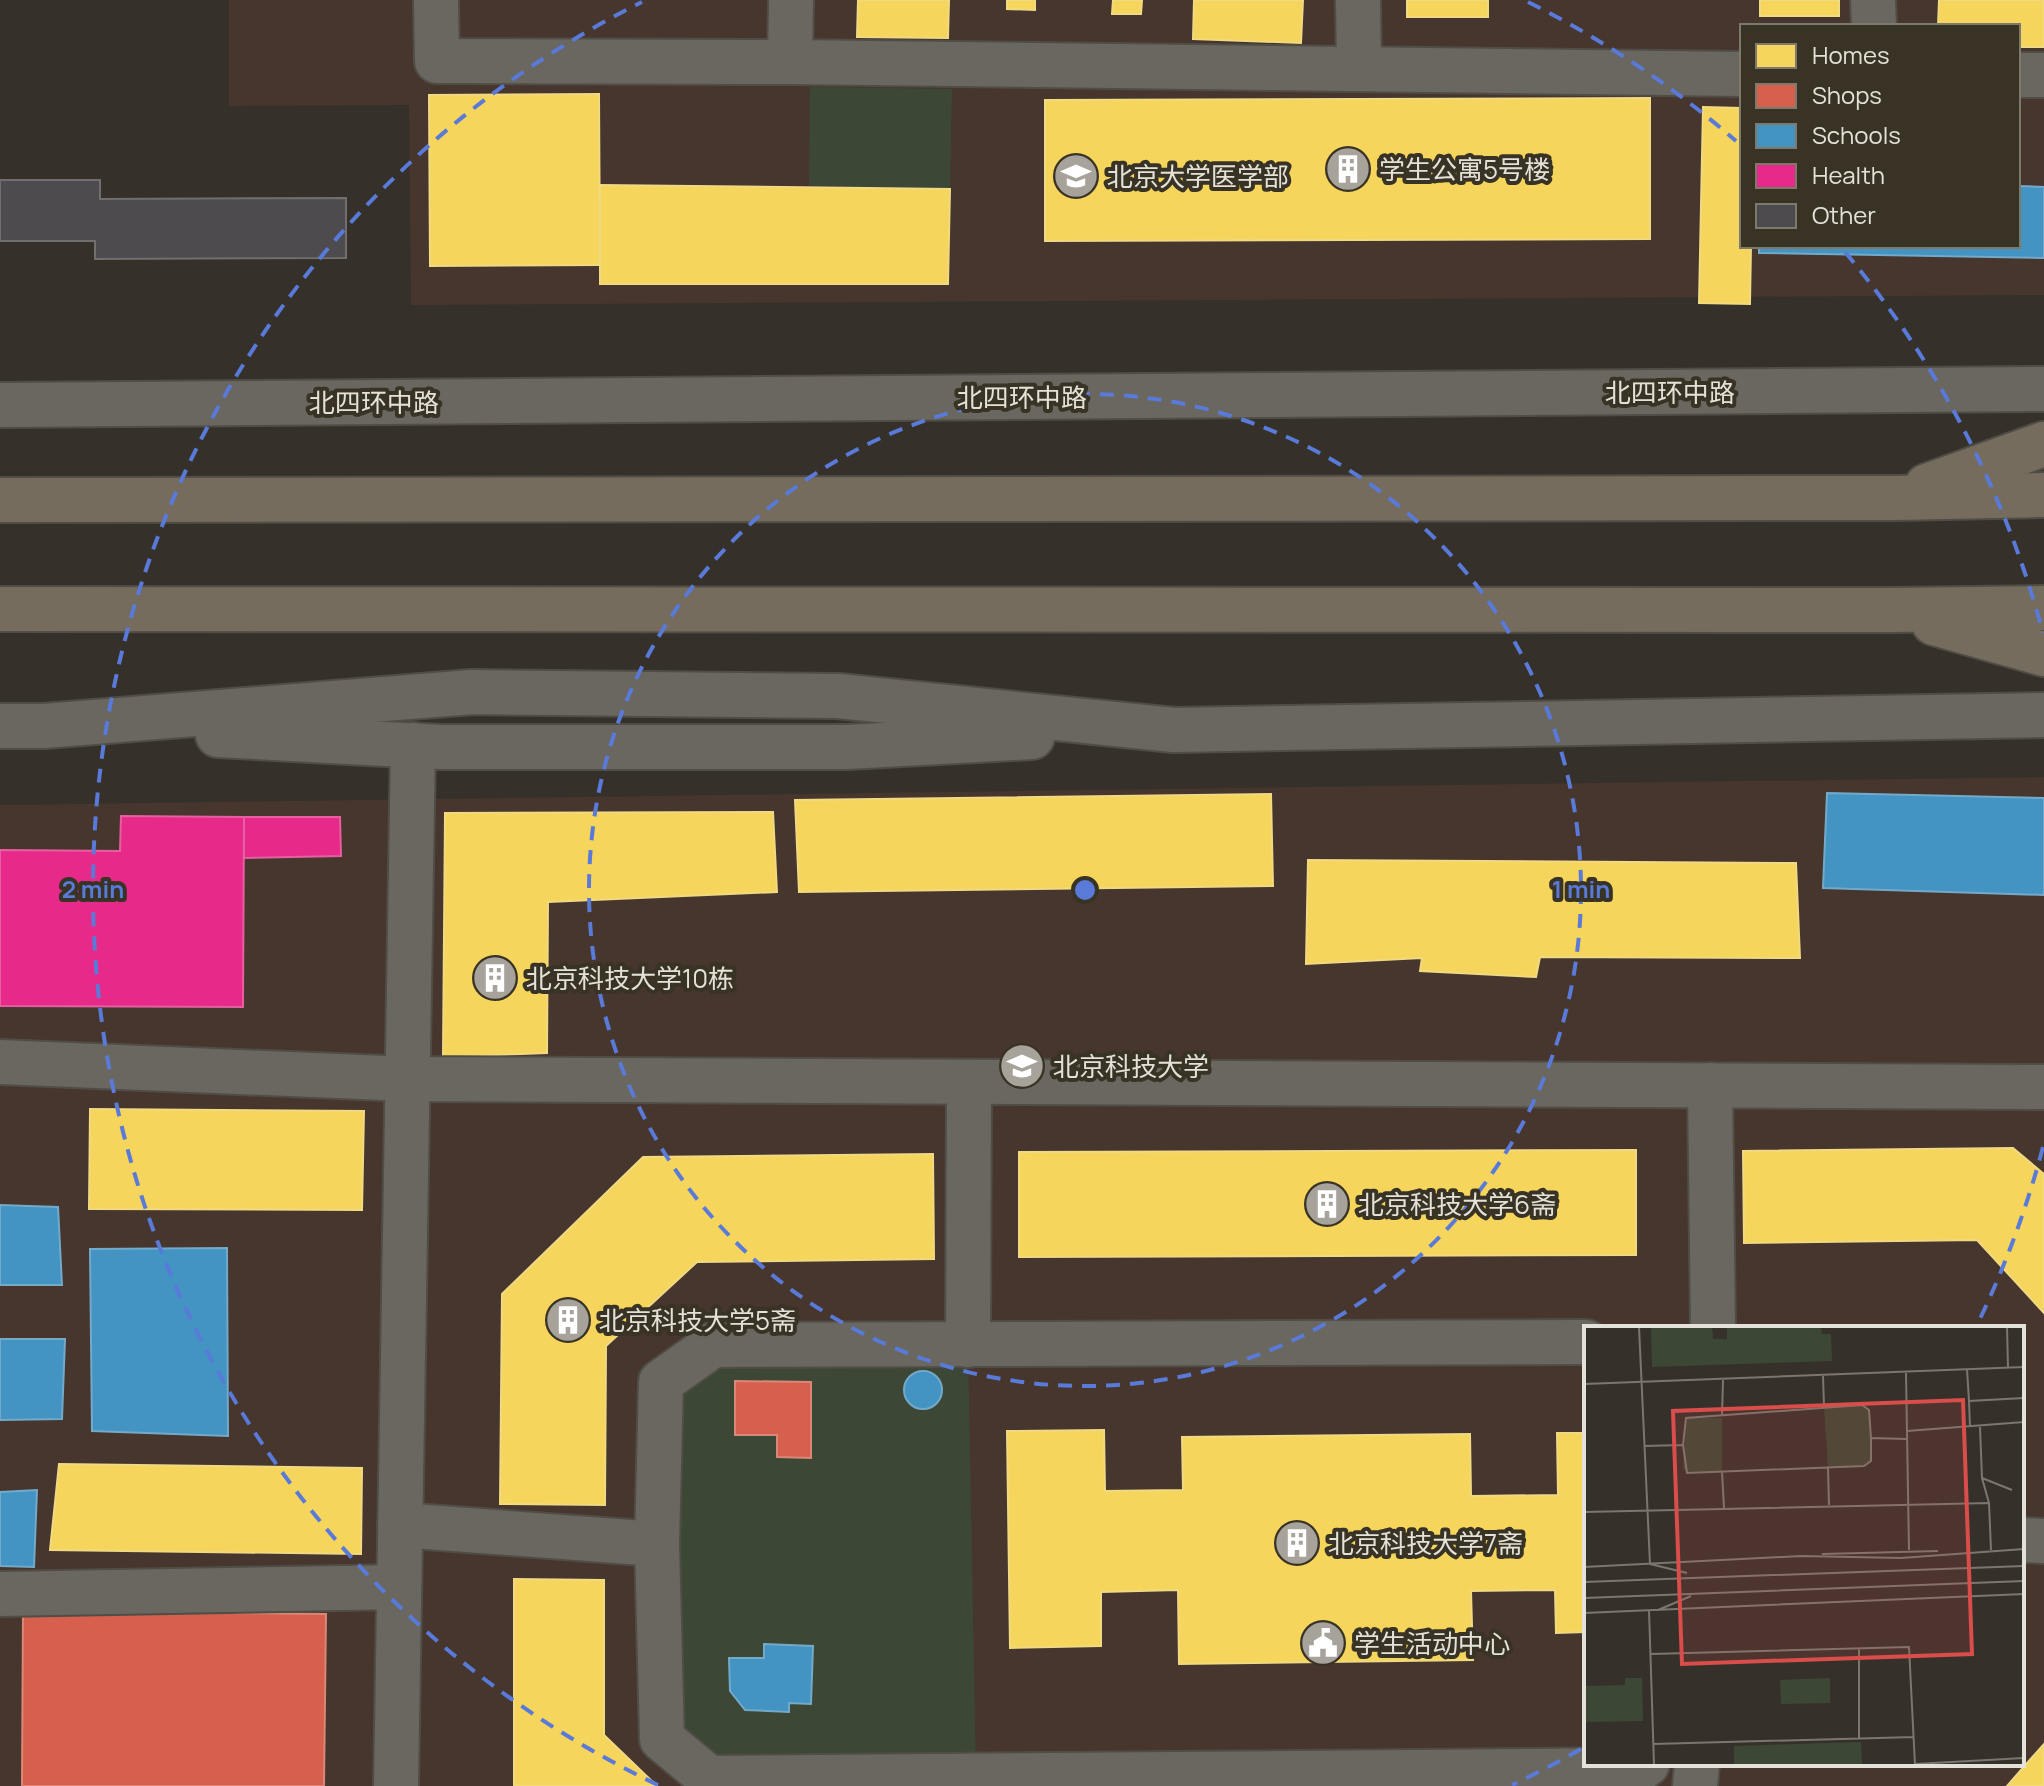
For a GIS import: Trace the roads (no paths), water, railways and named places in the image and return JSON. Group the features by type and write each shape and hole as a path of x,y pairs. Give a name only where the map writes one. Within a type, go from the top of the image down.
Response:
{"highway":[{"path":"1895,498 2044,444"},
{"path":"0,500 1895,498 2044,495"},
{"path":"0,609 2044,608"},
{"path":"1889,610 2044,654"}],"street":[{"path":"436,0 437,61 790,62 1740,74"},
{"path":"790,62 791,0"},
{"path":"1358,0 1359,69"},
{"path":"1873,0 1874,24"},
{"path":"2020,75 2044,75"},
{"name":"北四环中路","path":"0,405 2044,389"},
{"path":"44,726 472,692 838,696 1174,730"},
{"path":"0,726 441,747 847,747 1174,730 2044,715"},
{"path":"396,1786 413,745"},
{"path":"0,1062 408,1079 2044,1087"},
{"path":"968,1345 969,1082"},
{"path":"1710,1085 1713,1326"},
{"path":"1584,1342 713,1345 661,1382 657,1544 662,1739 709,1778 976,1781 1639,1770 1644,1766"},
{"path":"400,1525 657,1544"},
{"path":"2024,1540 2044,1541"},
{"path":"0,1594 399,1587"},
{"path":"1695,1786 1697,1766"}],"place":[{"name":"学生公寓5号楼","path":"1348,169"},
{"name":"北京大学医学部","path":"1076,176"},
{"name":"北京科技大学10栋","path":"495,978"},
{"name":"北京科技大学","path":"1022,1066"},
{"name":"北京科技大学6斋","path":"1327,1204"},
{"name":"北京科技大学5斋","path":"568,1320"},
{"name":"北京科技大学7斋","path":"1297,1543"},
{"name":"学生活动中心","path":"1323,1643"}]}
